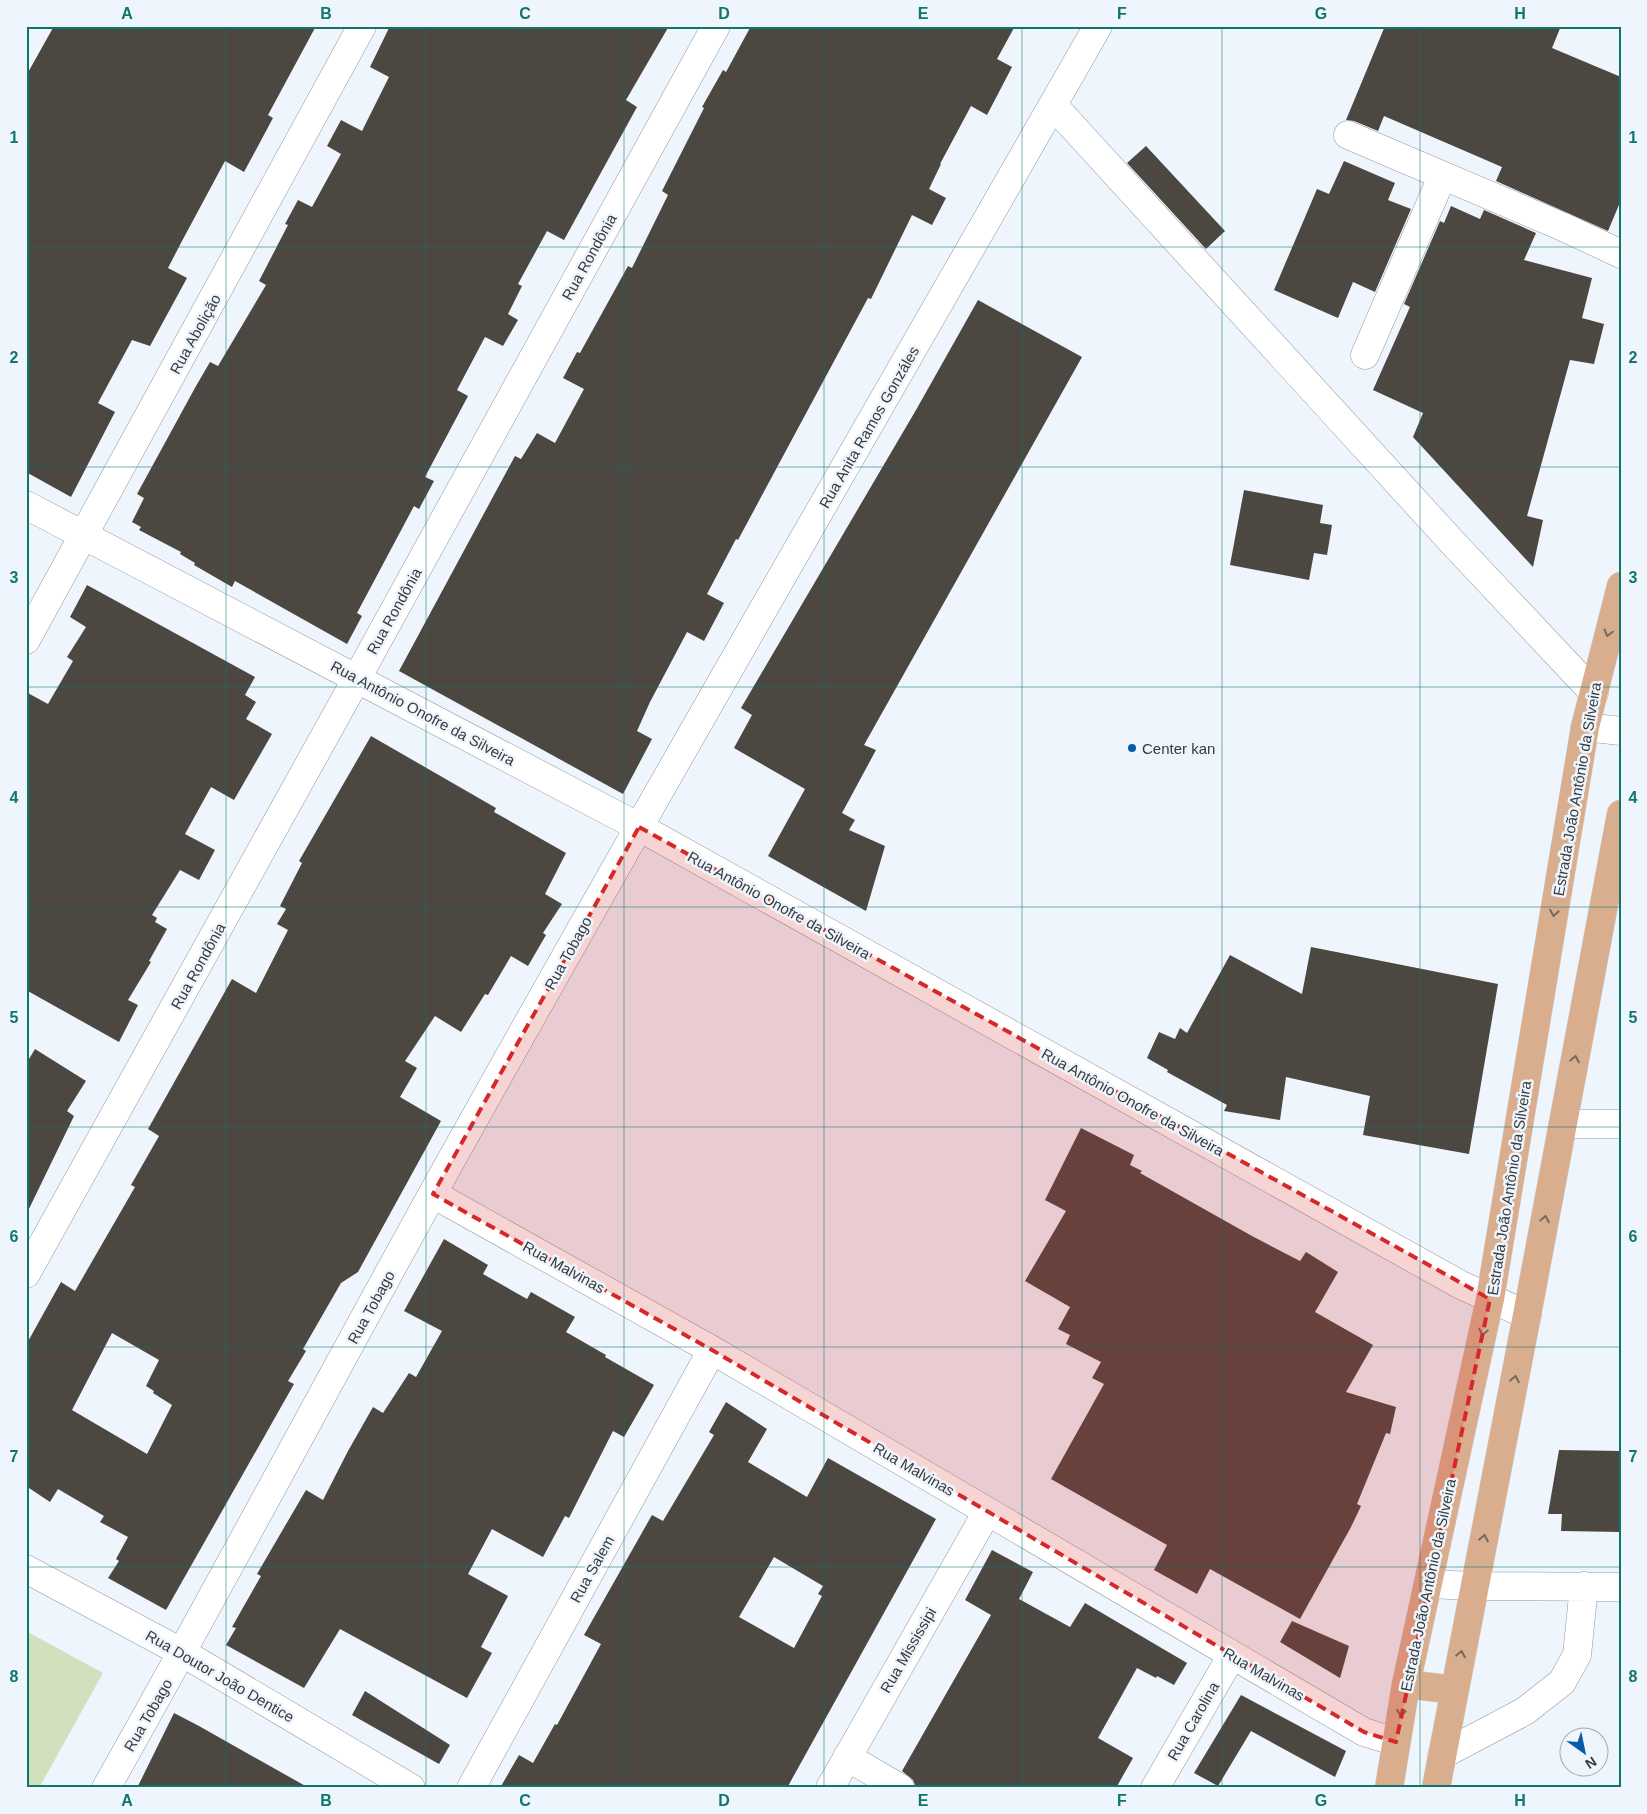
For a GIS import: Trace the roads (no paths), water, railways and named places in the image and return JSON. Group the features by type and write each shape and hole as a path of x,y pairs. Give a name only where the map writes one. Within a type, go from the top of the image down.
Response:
{"main road":[{"name":"Estrada João Antônio da Silveira","path":"1389,1788 1406,1684 1490,1299 1585,727 1621,586"},
{"path":"1436,1788 1621,814"},
{"path":"1406,1684 1455,1690"}],"street":[{"name":"Rua Abolição","path":"26,640 362,26"},
{"name":"Rua Rondônia","path":"26,1274 716,26"},
{"name":"Rua Anita Ramos Gonzáles","path":"639,827 1098,26"},
{"path":"1053,104 1460,550 1594,693"},
{"path":"1348,135 1442,177 1561,226 1621,254"},
{"path":"1365,355 1442,177"},
{"name":"Rua Antônio Onofre da Silveira","path":"26,505 639,827 1453,1280 1527,1315"},
{"path":"1585,727 1621,731"},
{"name":"Rua Tobago","path":"106,1788 183,1654 433,1194 639,827"},
{"path":"1563,1124 1621,1124"},
{"name":"Rua Malvinas","path":"433,1194 712,1350 1364,1732 1396,1742"},
{"name":"Rua Salem","path":"471,1788 712,1350"},
{"name":"Rua Mississipi","path":"830,1788 987,1512"},
{"name":"Rua Doutor João Dentice","path":"26,1569 183,1654 412,1788"},
{"path":"1428,1584 1621,1587"},
{"path":"1442,1755 1525,1712 1562,1682 1577,1655 1584,1586"},
{"name":"Rua Carolina","path":"1155,1788 1232,1655"},
{"path":"847,1757 900,1788"}],"place":[{"name":"Center kan","path":"1132,748"}]}
